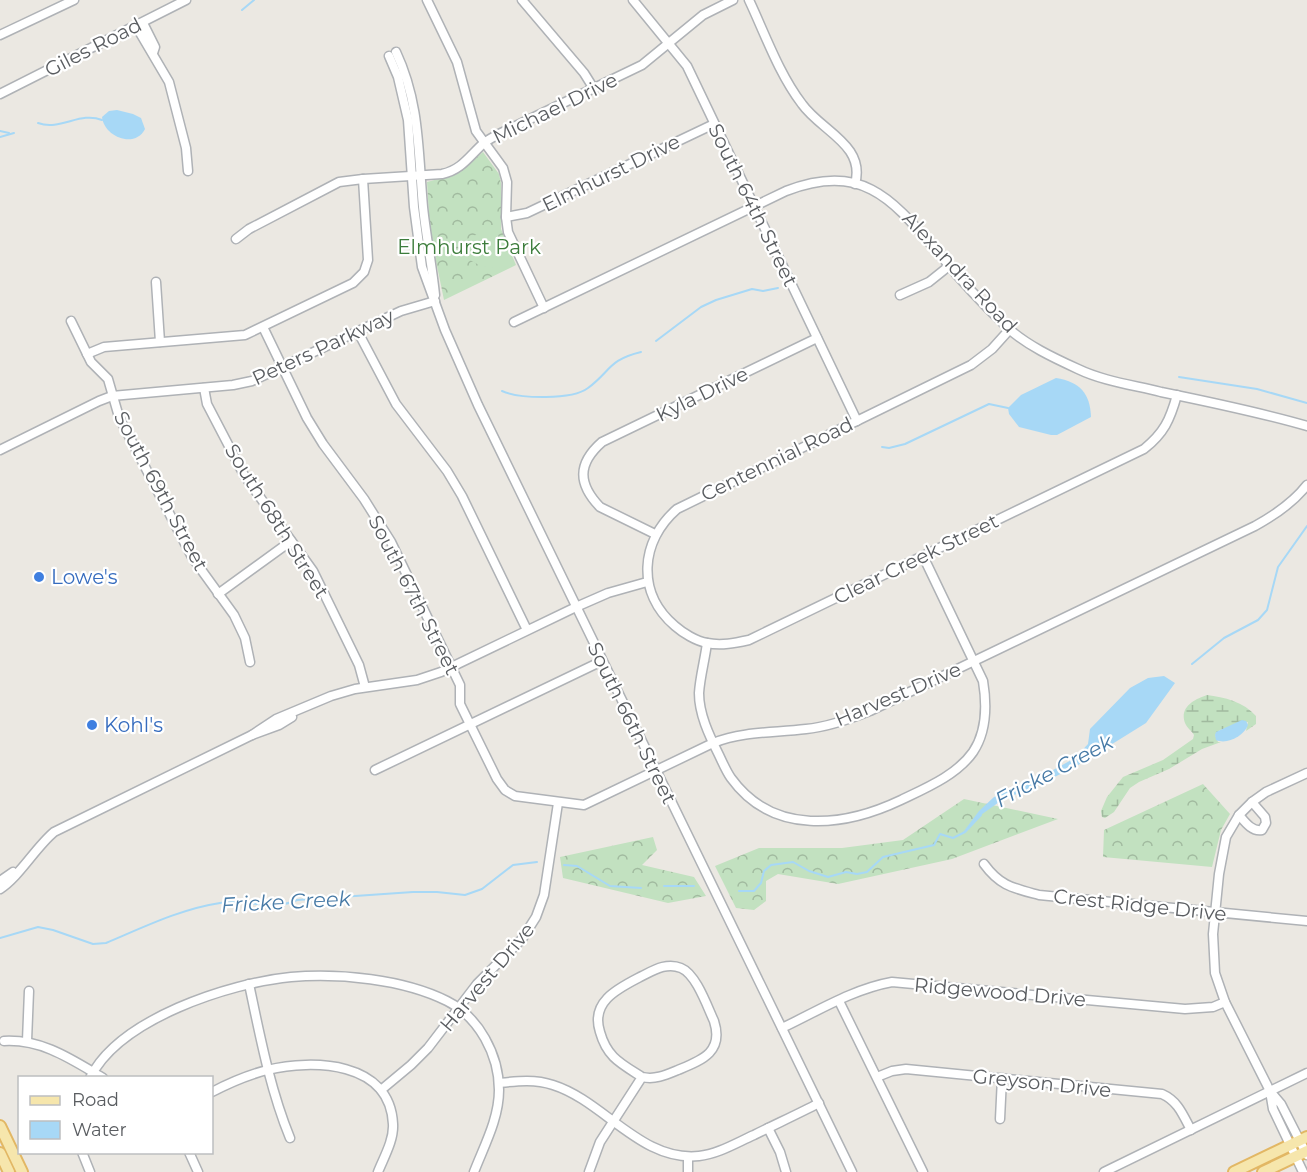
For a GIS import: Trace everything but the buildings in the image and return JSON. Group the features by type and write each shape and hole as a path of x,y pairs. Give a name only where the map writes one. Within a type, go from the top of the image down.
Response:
{"main road":[{"path":"0,1126 22,1172"},
{"path":"1234,1172 1298,1141"},
{"path":"0,1153 9,1172"},
{"path":"1263,1172 1304,1154"}],"street":[{"path":"0,35 74,0"},
{"name":"Giles Road","path":"0,94 186,0"},
{"path":"427,0 457,62 476,131 499,161 506,176 506,217 510,238 544,308"},
{"path":"522,0 584,73 594,89"},
{"name":"South 64th Street","path":"633,0 687,66 857,421"},
{"name":"Michael Drive","path":"236,240 249,229 327,188 348,180 442,174 453,171 466,162 484,143 501,133 642,65 703,15 733,0"},
{"path":"514,322 786,191 815,182 840,181 855,184 857,168 851,151 803,106 792,90 749,0"},
{"path":"139,24 149,51 153,53 169,82 186,148 188,171"},
{"name":"South 66th Street","path":"392,54 408,82 416,115 416,175 435,301 445,330 469,387 602,661 819,1103 857,1172"},
{"name":"Elmhurst Drive","path":"506,217 527,213 714,124"},
{"path":"87,354 105,347 244,335 353,283 363,273 368,255 363,179"},
{"name":"Alexandra Road","path":"855,184 876,192 892,202 949,266 1010,329 1043,351 1080,370 1111,380 1307,426"},
{"path":"900,295 929,282 949,266"},
{"path":"156,282 160,342"},
{"name":"Peters Parkway","path":"2,448 112,396 233,385 252,381 401,311 435,301"},
{"name":"South 69th Street","path":"71,321 91,362 106,376 119,417 192,557 234,615 245,638 250,662"},
{"name":"South 67th Street","path":"263,327 323,444 364,499 391,542 460,684 460,704 497,779 505,790 515,796 558,803"},
{"name":"Centennial Road","path":"647,582 648,557 655,534 670,515 690,501 971,365 992,349 1010,329"},
{"path":"358,332 396,404 447,471 462,496 527,630"},
{"name":"Kyla Drive","path":"655,534 600,507 594,501 584,485 583,476 590,455 602,442 817,338"},
{"name":"South 68th Street","path":"204,388 207,404 244,475 318,582 359,665 365,687"},
{"name":"Clear Creek Street","path":"647,582 656,603 666,618 679,630 707,643 730,644 749,640 1144,449 1163,431 1171,416 1177,395"},
{"name":"Harvest Drive","path":"381,1090 428,1048 477,984 522,939 536,917 544,895 558,803 584,805 732,735 808,729 840,722 870,711 1255,526 1273,516 1297,497 1307,485"},
{"path":"218,594 291,541"},
{"path":"707,643 699,694 703,719 731,778 752,800 778,814 813,822 844,820 886,807 918,792 957,768 973,751 984,727 987,703 983,681 923,556"},
{"path":"0,889 8,884 42,842 54,832 252,735 276,719 331,696 365,687 417,680 452,667 608,593 647,582"},
{"path":"375,770 602,661"},
{"path":"1303,1172 1304,1154 1281,1104 1270,1091 1225,1002 1215,973 1213,957 1219,874 1226,837 1239,815 1252,802 1266,792 1307,773"},
{"path":"1239,815 1252,829 1262,830 1266,823 1265,817 1252,802"},
{"name":"Crest Ridge Drive","path":"984,864 995,879 1039,895 1307,921"},
{"path":"0,881 23,865"},
{"path":"665,965 675,966 688,972 697,986 717,1029 715,1046 702,1060 661,1077 642,1077 616,1059 604,1047 597,1017 604,1001 619,988 665,965"},
{"path":"1,1041 27,1041 62,1053 91,1074 107,1052 123,1039 156,1019 196,1000 249,984 291,977 340,976 385,982 425,992 458,1008 480,1029 496,1064 499,1083 497,1112 474,1172"},
{"name":"Ridgewood Drive","path":"783,1028 873,985 892,982 1185,1009 1199,1009 1225,1002"},
{"path":"249,984 268,1070 279,1111 290,1138"},
{"path":"27,1041 29,991"},
{"path":"839,1000 923,1172"},
{"path":"213,1092 268,1070 314,1066 357,1072 381,1090 391,1110 393,1126 390,1142 378,1172"},
{"name":"Greyson Drive","path":"877,1077 892,1071 906,1070 1162,1094 1176,1103 1191,1130"},
{"path":"1104,1172 1307,1073"},
{"path":"589,1172 600,1142 642,1077"},
{"path":"1000,1119 1002,1078"},
{"path":"499,1083 530,1080 553,1085 570,1092 644,1142 660,1149 688,1156 718,1152 819,1103"},
{"path":"768,1128 780,1152 786,1172"},
{"name":"South 66th Street","path":"838,1140 852,1172"},
{"path":"83,1154 90,1172"},
{"path":"190,1154 198,1172"},
{"path":"688,1156 688,1172"}],"green space":[{"name":"Elmhurst Park","path":"483,152 499,174 501,229 516,265 444,300 430,232 427,182 457,174"},
{"path":"490,228 495,230 512,265 487,267 473,262 461,251 457,244"},
{"path":"1207,695 1227,699 1246,707 1256,716 1256,724 1246,731 1248,722 1220,730 1215,735 1218,742 1221,742 1202,749 1169,769 1139,782 1130,788 1114,812 1105,818 1102,817 1101,811 1107,797 1123,777 1163,760 1193,739 1194,735 1185,723 1184,712 1193,701"},
{"path":"1203,784 1230,814 1221,830 1212,867 1103,857 1104,830"},
{"path":"964,799 1058,819 952,859 838,884 778,874 766,881 766,901 754,910 736,908 715,866 759,848 842,848 903,840"},
{"path":"653,837 657,850 642,865 694,877 706,896 668,903 563,878 560,857"}],"water":[{"path":"117,110 141,118 145,129 140,135 128,139 121,138 108,130 102,117 109,111"},
{"path":"1056,378 1071,382 1082,390 1088,401 1091,417 1057,435 1019,427 1009,414 1008,408 1021,395"},
{"path":"1164,676 1175,683 1146,723 1080,764 1037,786 1002,800 978,817 961,835 979,811 994,797 1044,775 1075,758 1088,744 1090,729 1130,688 1148,678"},
{"path":"1242,720 1248,725 1239,736 1225,741 1216,740 1216,732"}],"waterway":[{"path":"242,10 254,0"},
{"path":"38,123 55,125 86,118 102,120"},
{"path":"0,131 9,133"},
{"path":"0,137 14,133"},
{"path":"656,341 701,307 716,300 752,289 763,291 778,288"},
{"path":"502,391 533,397 570,395 588,388 616,362 641,352"},
{"path":"1179,377 1257,389 1307,403"},
{"path":"882,447 889,448 905,444 989,404 1008,408"},
{"name":"Fricke Creek","path":"1192,664 1224,638 1258,620 1267,610 1278,567 1307,526"},
{"name":"Fricke Creek","path":"739,891 754,891 761,883 764,871 771,865 793,862 809,871 828,877 846,872 857,874 867,872 883,857 934,845 940,834 953,838 965,832 981,815"},
{"name":"Fricke Creek","path":"0,938 38,927 93,944 106,943 176,914 220,903 279,905 297,900 413,892 465,895 482,889 513,865 537,862"},
{"name":"Fricke Creek","path":"564,865 577,866 610,886 641,888"},
{"name":"Fricke Creek","path":"664,886 694,886"}],"place":[{"name":"Lowe's","path":"39,577"},
{"name":"Kohl's","path":"92,725"}]}
